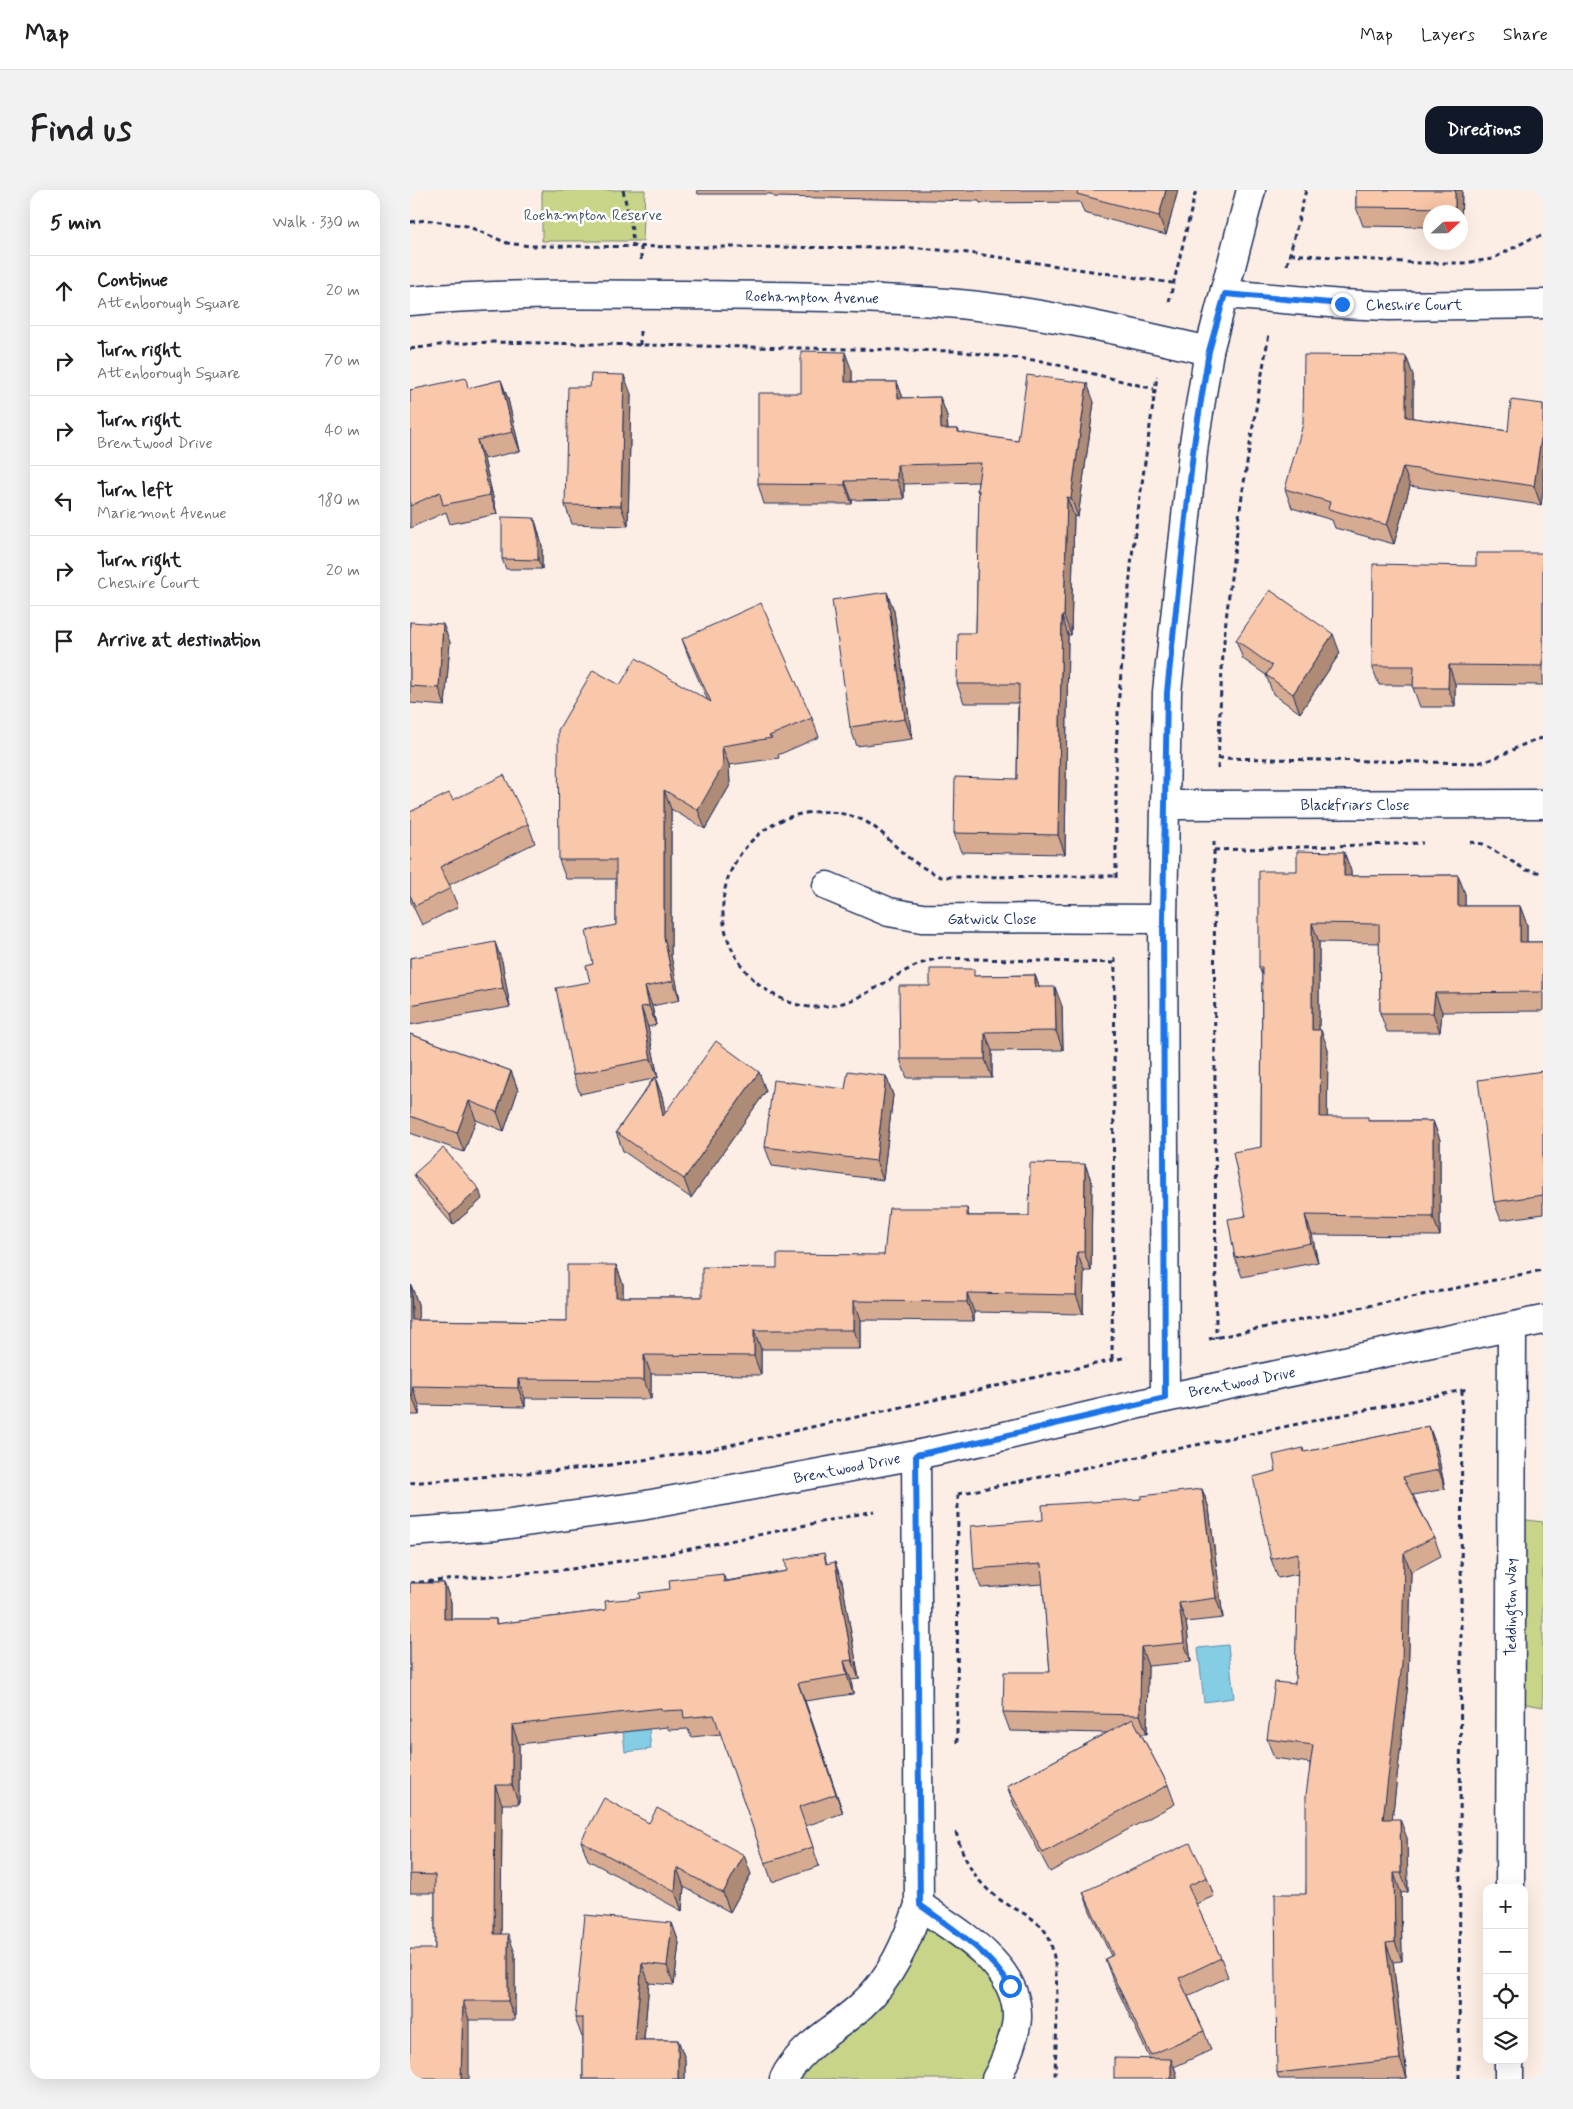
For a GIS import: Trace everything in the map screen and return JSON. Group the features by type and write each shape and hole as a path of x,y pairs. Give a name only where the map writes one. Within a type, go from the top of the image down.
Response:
{"street":[{"path":"1165,1398 1163,919 1167,692 1194,444 1209,351 1251,190"},
{"name":"Roehampton Avenue","path":"410,301 469,296 640,294 846,297 951,303 1080,321 1209,351"},
{"name":"Cheshire Court","path":"1225,294 1379,306 1543,304"},
{"name":"Blackfriars Close","path":"1166,805 1543,804"},
{"name":"Gatwick Close","path":"827,886 889,912 922,918 1163,919"},
{"name":"Brentwood Drive","path":"410,1532 496,1526 641,1506 916,1455 1165,1398 1543,1320"},
{"name":"Teddington Way","path":"1510,1884 1512,1327"},
{"path":"784,2079 789,2067 806,2049 873,1995 903,1949 920,1905 916,1455"},
{"path":"920,1905 971,1942 994,1963 1010,1986 1017,2017 1014,2033 996,2079"},
{"path":"1509,2064 1509,2079"}],"path":[{"path":"623,190 632,230 633,246"},
{"path":"1169,302 1172,283 1196,190"},
{"path":"1287,266 1306,190"},
{"path":"410,222 427,220 467,226 507,243 530,246 920,248 977,254 1172,283"},
{"path":"1290,254 1418,263 1464,263 1492,259 1532,238 1543,236"},
{"path":"1218,773 1221,680 1227,604 1247,455 1270,333"},
{"path":"410,349 447,344 491,342 955,351 1042,361 1154,389"},
{"path":"1116,876 1116,750 1119,695 1132,555 1157,376"},
{"path":"1218,758 1477,763 1489,761 1527,742 1543,738"},
{"path":"1464,842 1483,844 1526,870 1543,873"},
{"path":"1216,1338 1214,850 1426,843"},
{"path":"1112,1359 1114,964"},
{"path":"1209,1339 1543,1270"},
{"path":"410,1483 597,1467 708,1450 1127,1357"},
{"path":"956,1752 958,1494 1468,1389"},
{"path":"1459,2079 1462,1390"},
{"path":"410,1583 571,1569 671,1553 874,1511"},
{"path":"956,1832 961,1850 970,1869 981,1884 1003,1902 1040,1924 1047,1935 1054,1954 1056,1976 1055,2079"}],"green space":[{"name":"Roehampton Reserve","path":"542,190 645,190 643,241 542,241"},
{"path":"1511,1518 1543,1522 1543,1707 1510,1701"},
{"path":"919,1905 1010,1986 996,2079 784,2079 843,2021"}],"water":[{"path":"1228,1645 1234,1698 1204,1702 1198,1648"},
{"path":"645,1689 651,1749 625,1752 620,1699"}],"building":[{"path":"1078,190 1166,190 1159,216 1077,194"},
{"path":"1356,190 1455,190 1455,205 1423,205 1423,208 1356,207"},
{"path":"801,351 845,352 845,382 897,382 898,398 940,397 941,429 958,429 958,432 1018,441 1027,375 1087,383 1071,498 1067,497 1064,616 1062,616 1058,835 954,833 955,777 1017,779 1019,684 957,684 958,633 976,633 979,490 977,490 981,463 897,465 897,480 845,481 845,485 758,484 758,393 801,393"},
{"path":"1304,355 1406,356 1406,417 1508,431 1511,400 1543,404 1543,425 1534,486 1403,467 1387,525 1328,509 1330,502 1285,489 1303,424"},
{"path":"591,374 624,375 621,506 565,505 568,387 590,387"},
{"path":"466,378 468,388 501,380 513,432 477,440 490,495 443,505 440,492 410,506 410,390"},
{"path":"502,517 534,518 538,536 538,560 502,559"},
{"path":"1476,553 1543,553 1543,666 1449,665 1448,688 1413,688 1414,666 1372,666 1373,564 1476,566"},
{"path":"1270,590 1333,634 1293,694 1266,675 1272,666 1236,640"},
{"path":"887,592 905,719 850,727 832,600"},
{"path":"761,603 812,718 769,736 772,738 722,746 723,766 698,810 664,790 664,937 673,981 645,987 649,1006 641,1007 651,1059 573,1075 556,988 590,982 586,966 593,964 586,931 616,925 616,860 559,860 558,730 593,670 620,685 636,658 711,702 682,639"},
{"path":"410,622 443,624 439,688 410,686"},
{"path":"504,775 528,824 440,867 451,888 415,906 410,895 410,812 449,793 453,800"},
{"path":"1297,851 1344,852 1344,876 1458,875 1458,906 1520,906 1520,942 1543,942 1543,992 1435,993 1433,1013 1380,1013 1379,924 1312,923 1312,1030 1321,1030 1320,1117 1368,1117 1368,1121 1433,1121 1433,1217 1305,1215 1311,1243 1235,1258 1228,1219 1246,1216 1233,1152 1261,1147 1262,967 1259,967 1259,871 1297,871"},
{"path":"495,942 503,988 410,1005 410,958"},
{"path":"930,969 974,969 974,976 1035,975 1035,987 1055,987 1056,1031 985,1032 985,1059 900,1059 899,986 930,986"},
{"path":"410,1034 511,1071 497,1112 469,1101 457,1133 410,1116"},
{"path":"716,1041 759,1072 684,1179 616,1132 655,1077 663,1116"},
{"path":"848,1071 886,1076 876,1161 765,1147 773,1080 845,1089"},
{"path":"1543,1071 1543,1195 1494,1202 1478,1080"},
{"path":"443,1148 479,1189 450,1215 414,1174"},
{"path":"1030,1163 1085,1164 1084,1252 1077,1252 1076,1295 967,1293 967,1302 853,1301 853,1330 754,1330 754,1356 644,1355 644,1380 518,1379 518,1388 412,1386 412,1396 410,1396 410,1285 412,1320 567,1322 567,1265 616,1265 616,1297 702,1297 702,1267 777,1268 777,1254 884,1255 889,1208 967,1208 967,1216 1029,1216"},
{"path":"1429,1426 1439,1470 1403,1477 1434,1537 1404,1553 1402,1664 1383,1819 1400,1819 1401,1873 1394,1873 1395,1942 1386,1943 1400,2059 1277,2073 1275,1894 1306,1894 1306,1795 1313,1745 1267,1739 1275,1682 1295,1684 1298,1553 1271,1559 1253,1477 1276,1471 1273,1455 1303,1448 1304,1452"},
{"path":"1202,1489 1216,1598 1179,1603 1184,1643 1141,1647 1140,1715 1003,1712 1004,1672 1050,1672 1041,1564 974,1569 971,1526 1043,1520 1042,1505 1141,1499 1141,1496"},
{"path":"824,1553 826,1564 835,1562 852,1660 844,1661 847,1675 798,1683 836,1794 799,1807 813,1847 765,1863 714,1715 684,1718 683,1710 662,1711 661,1708 512,1725 512,1785 495,1785 494,1934 508,1934 508,2001 463,2001 461,2079 410,2079 410,1949 435,1949 435,1875 410,1874 410,1583 444,1583 444,1619 496,1619 496,1624 606,1610 605,1601 640,1598 639,1593 670,1589 669,1580 723,1574 724,1582 787,1571 785,1560"},
{"path":"1133,1719 1168,1785 1043,1853 1007,1786"},
{"path":"604,1798 649,1823 657,1808 744,1855 723,1893 677,1868 675,1892 581,1841"},
{"path":"1190,1843 1207,1877 1188,1886 1221,1958 1179,1978 1204,2031 1151,2055 1105,1959 1113,1955 1083,1892"},
{"path":"585,1915 672,1923 667,1966 642,1963 635,2040 678,2040 678,2079 583,2079 583,2018 575,2018"},
{"path":"1114,2058 1171,2059 1171,2079 1114,2079"}],"route":[{"path":"1010,1986 994,1963 971,1942 920,1905 916,1455 1165,1398 1163,919 1167,692 1194,444 1209,351 1225,294 1342,304"}]}
